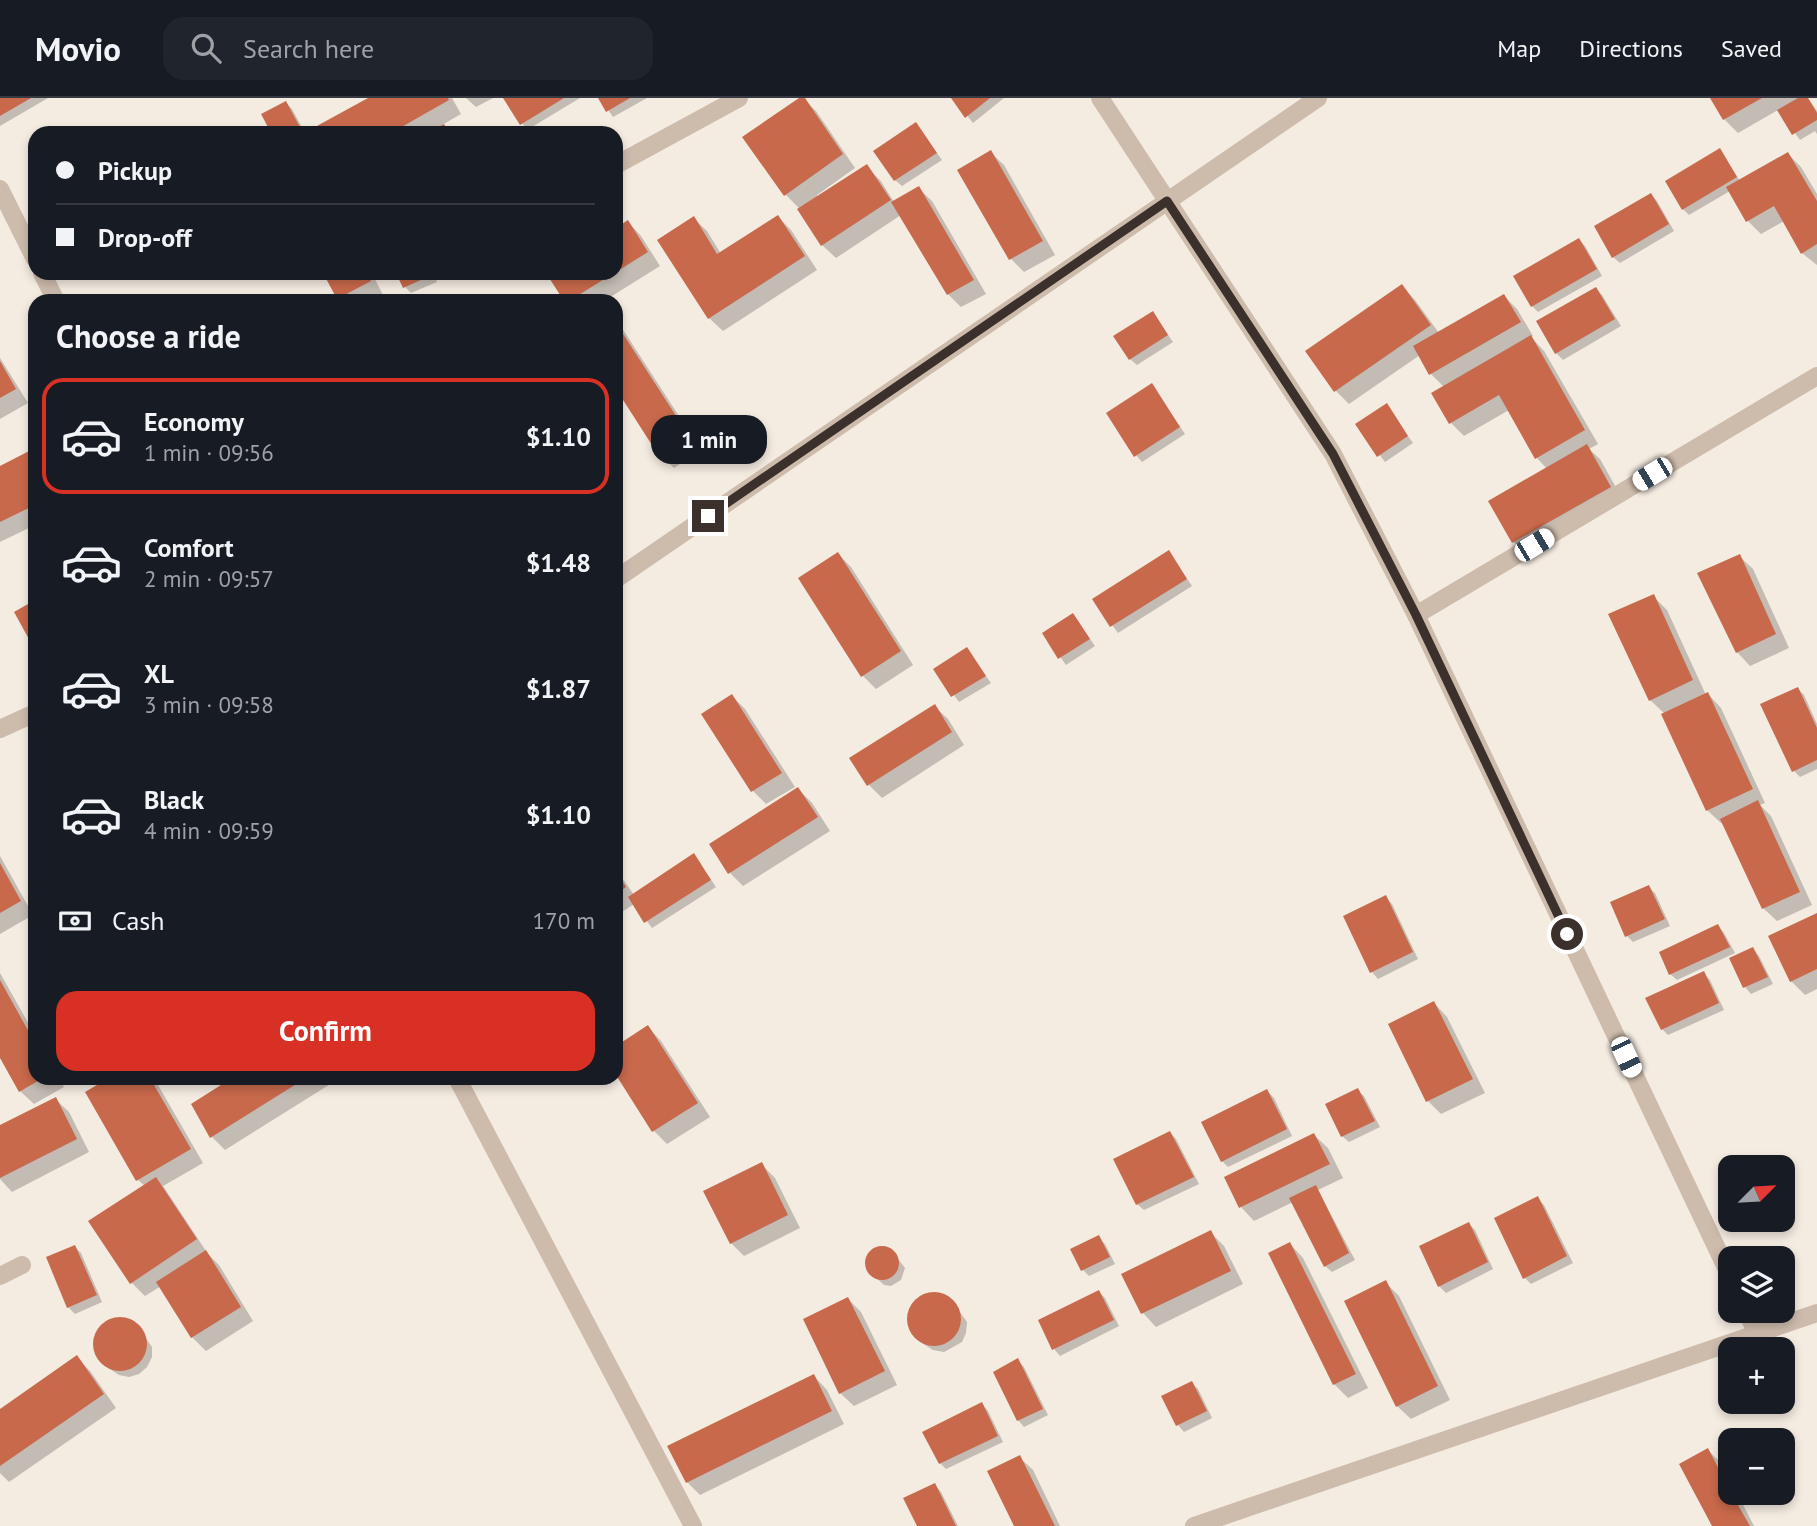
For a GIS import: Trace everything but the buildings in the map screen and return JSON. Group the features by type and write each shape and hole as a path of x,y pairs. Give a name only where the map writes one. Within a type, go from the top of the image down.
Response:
{"street":[{"path":"623,161 739,98"},
{"path":"1100,98 1333,454 1416,615 1718,1251"},
{"path":"623,574 1318,98"},
{"path":"0,189 28,245"},
{"path":"1416,615 1817,376"},
{"path":"0,729 28,716"},
{"path":"461,1085 693,1526"},
{"path":"0,1276 22,1265"},
{"path":"1194,1526 1817,1313"},
{"path":"1752,1323 1757,1333"}],"route":[{"path":"708,516 1167,201 1333,454 1416,615 1567,934"}]}
